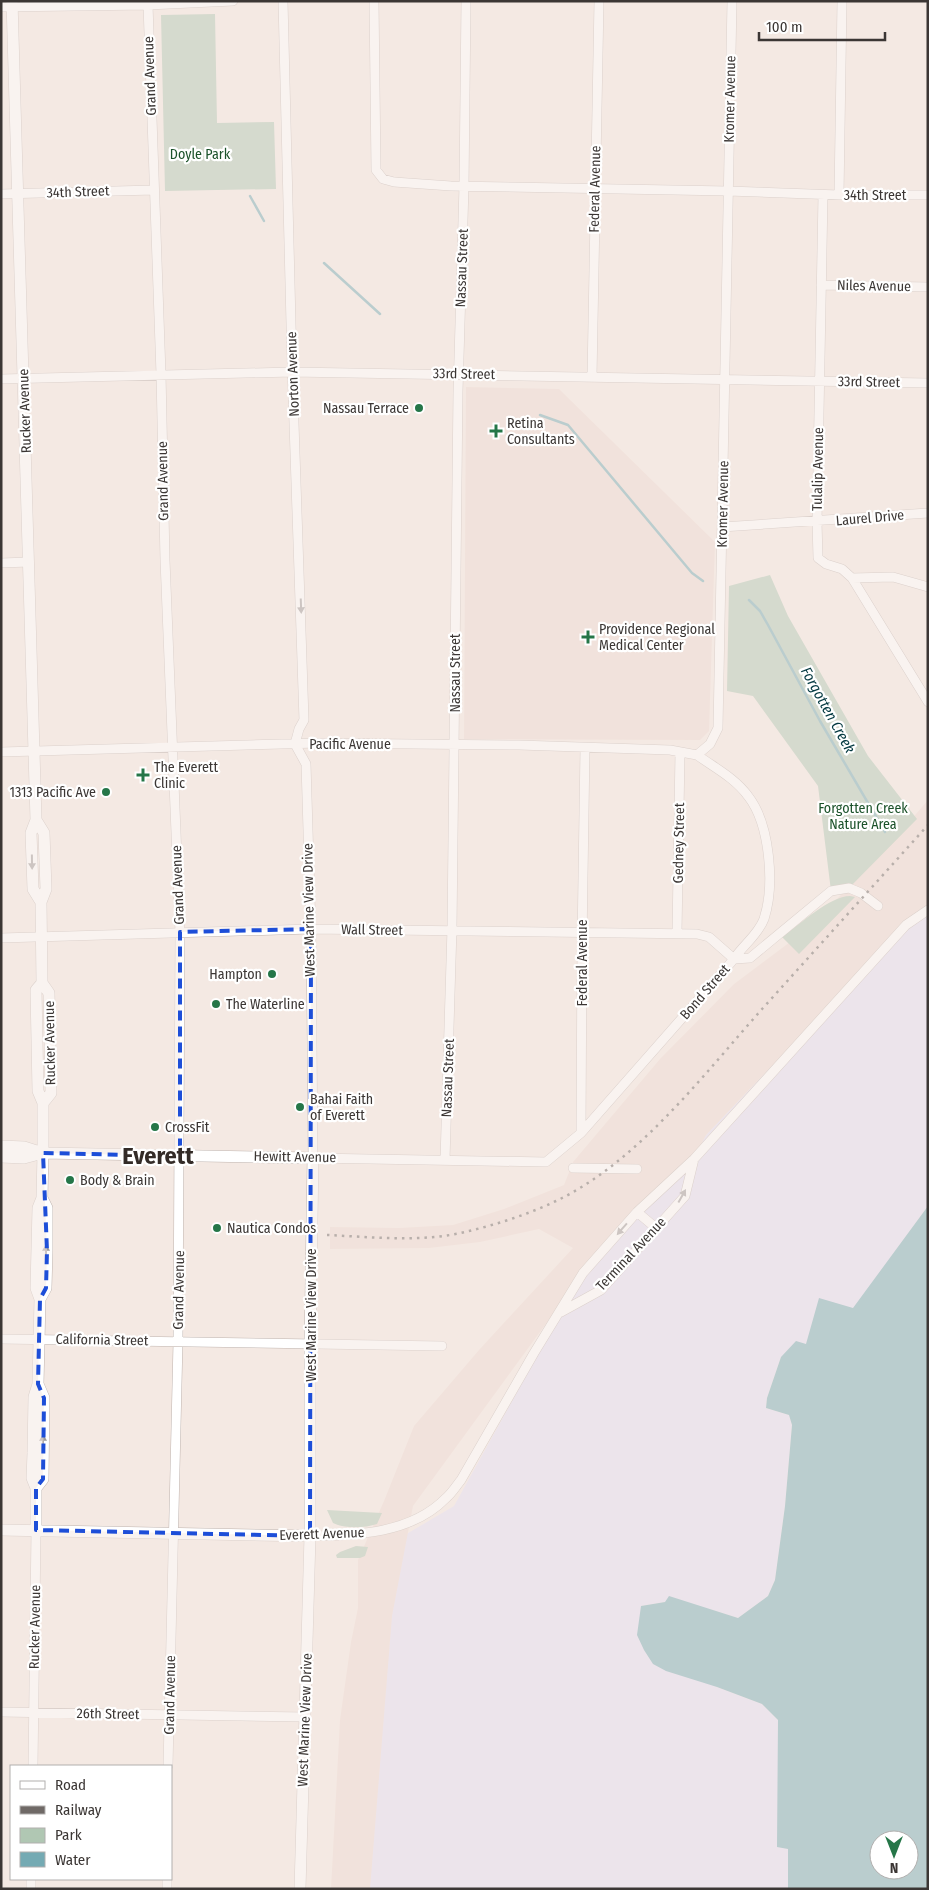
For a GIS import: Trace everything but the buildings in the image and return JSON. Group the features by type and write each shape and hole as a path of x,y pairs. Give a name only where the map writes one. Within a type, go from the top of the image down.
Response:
{"main road":[{"name":"Rucker Avenue","path":"9,5 18,194 35,751 36,820 31,833 33,889 41,902 42,983 49,993 51,1092 43,1103 42,1198 47,1208 46,1288 40,1299 38,1384 34,1398 32,1478 36,1488 36,1530"},
{"name":"Hewitt Avenue","path":"1,1146 24,1147 43,1153"},
{"name":"Hewitt Avenue","path":"1,1157 24,1158 43,1153 313,1158"},
{"name":"West Marine View Drive","path":"300,1889 310,1536 310,1344 313,1158"},
{"name":"Everett Avenue","path":"1,1530 310,1536"}],"street":[{"path":"9,5 148,5 233,1"},
{"name":"Norton Avenue","path":"283,1 292,372 304,720 299,729 295,744"},
{"path":"374,1 376,170 383,179 394,182 464,186 595,190 728,191 823,195"},
{"name":"Nassau Street","path":"445,1160 452,931 458,374 464,186 466,1"},
{"name":"Federal Avenue","path":"592,376 599,1"},
{"name":"Kromer Avenue","path":"697,756 710,744 718,728 732,1"},
{"path":"839,195 842,1"},
{"name":"Grand Avenue","path":"148,5 161,374 165,565 180,932 178,1342 168,1765"},
{"name":"34th Street","path":"1,194 154,190"},
{"name":"34th Street","path":"823,195 928,195"},
{"name":"Tulalip Avenue","path":"823,195 816,522 818,558 826,564 842,569 852,578 928,702"},
{"name":"Niles Avenue","path":"821,285 928,287"},
{"name":"33rd Street","path":"1,379 292,372 928,383"},
{"name":"Laurel Drive","path":"722,527 928,514"},
{"path":"1,563 29,562"},
{"path":"852,578 893,577 928,587"},
{"name":"Pacific Avenue","path":"1,752 295,744 455,744 670,750 697,756"},
{"name":"West Marine View Drive","path":"295,744 306,764 313,1158"},
{"name":"Federal Avenue","path":"581,1133 585,748"},
{"name":"Gedney Street","path":"677,933 680,752"},
{"path":"697,756 727,775 748,796 761,819 766,843 768,892 764,920 755,934 740,948 734,958"},
{"name":"Bond Street","path":"581,1133 734,958 750,958 831,891 849,888 861,893 878,906"},
{"name":"Terminal Avenue","path":"560,1312 583,1273 637,1212 694,1159 906,925 928,910"},
{"name":"Wall Street","path":"1,938 310,928 677,933 709,937 734,958"},
{"name":"Hewitt Avenue","path":"313,1158 546,1162 581,1133"},
{"name":"Terminal Avenue","path":"560,1312 601,1290 656,1228 684,1196 694,1159"},
{"path":"573,1168 637,1169"},
{"path":"637,1212 656,1228"},
{"name":"Everett Avenue","path":"310,1536 362,1533 404,1524 428,1512 446,1499 461,1480 534,1353 560,1312"},
{"name":"California Street","path":"1,1338 442,1346"},
{"name":"Rucker Avenue","path":"33,1765 36,1530"},
{"name":"26th Street","path":"1,1712 306,1717"}],"highlighted area":[{"path":"311,929 310,1536 36,1530 36,1488 43,1479 44,1398 38,1384 40,1299 46,1288 47,1251 43,1153 180,1156 180,932"}],"shaded area":[{"name":"Providence Regional Medical Center","path":"466,387 559,389 715,542 709,731 700,740 464,739"},
{"path":"928,800 928,910 906,925 706,1135 694,1159 583,1273 413,1506 392,1616 370,1889 331,1889 340,1720 351,1642 358,1608 358,1560 414,1426 479,1350 573,1248 539,1229 480,1242 429,1248 330,1249 330,1227 399,1228 453,1225 504,1209 564,1185 573,1162 660,1059 734,984 810,927 892,842"},
{"path":"928,910 928,1206 854,1308 928,1330 781,1357 767,1398 766,1408 789,1415 792,1425 785,1506 775,1580 768,1596 738,1618 712,1610 665,1602 641,1606 717,1687 762,1704 778,1720 813,1889 341,1889 376,1552 454,1506 583,1273 706,1135 906,925"}],"green space":[{"name":"Doyle Park","path":"215,14 217,123 274,122 276,189 165,191 161,15"},
{"name":"Forgotten Creek Nature Area","path":"770,575 788,616 868,756 917,819 849,888 831,891 818,786 753,696 727,691 729,586"},
{"path":"842,897 855,897 799,954 782,937 824,906"},
{"path":"327,1510 382,1513 377,1524 349,1527 333,1523"},
{"path":"356,1546 368,1547 365,1556 360,1558 337,1558 336,1555 340,1552"}],"water":[{"path":"928,1206 928,1889 788,1889 788,1849 777,1847 778,1720 762,1704 666,1671 653,1664 637,1635 641,1606 665,1602 669,1596 738,1618 768,1596 775,1580 785,1506 792,1425 789,1415 766,1408 767,1398 781,1357 796,1341 806,1344 819,1298 853,1308"}],"waterway":[{"name":"Forgotten Creek","path":"250,196 264,221"},
{"name":"Forgotten Creek","path":"324,263 380,314"},
{"name":"Forgotten Creek","path":"540,415 568,425 692,573 703,581"},
{"name":"Forgotten Creek","path":"749,600 760,611 820,721 885,832"}],"railway":[{"path":"327,1235 398,1238 452,1235 524,1214 556,1201 586,1184 615,1164 668,1115 928,825"}],"place":[{"name":"Nassau Terrace","path":"419,408"},
{"name":"Retina Consultants","path":"496,431"},
{"name":"Providence Regional Medical Center","path":"588,637"},
{"name":"The Everett Clinic","path":"143,775"},
{"name":"1313 Pacific Ave","path":"106,792"},
{"name":"Hampton","path":"272,974"},
{"name":"The Waterline","path":"216,1004"},
{"name":"Bahai Faith of Everett","path":"300,1107"},
{"name":"CrossFit","path":"155,1127"},
{"name":"Body & Brain","path":"70,1180"},
{"name":"Nautica Condos","path":"217,1228"}],"district":[{"name":"Everett","path":"158,1156"}]}
